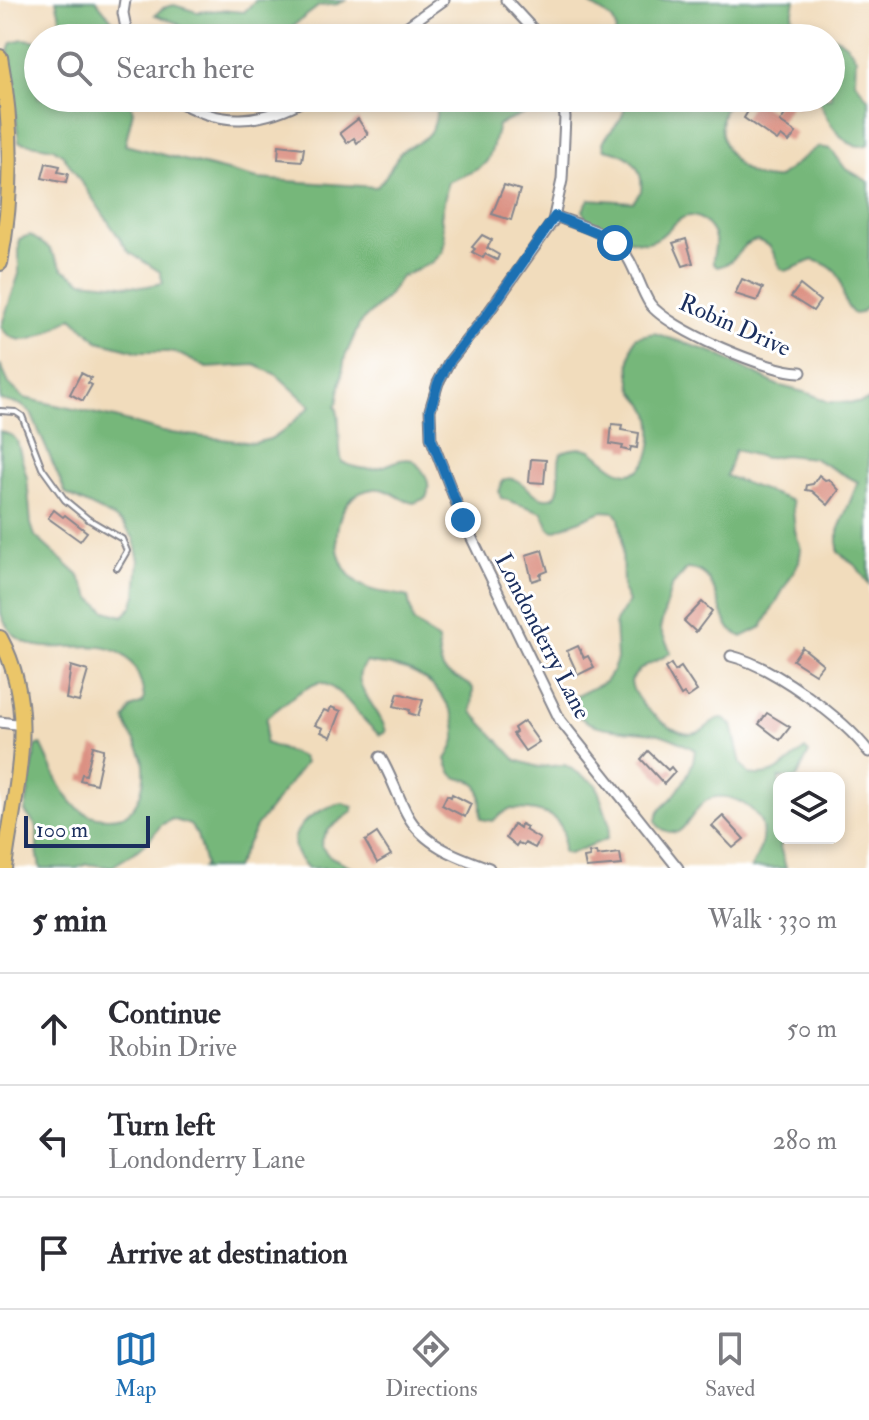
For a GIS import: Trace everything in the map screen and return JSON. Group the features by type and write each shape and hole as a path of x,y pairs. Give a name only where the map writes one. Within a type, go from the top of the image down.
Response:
{"main road":[{"path":"0,57 9,109 11,149 0,263"},
{"path":"0,638 17,678 23,725 4,868"}],"street":[{"path":"125,0 125,24"},
{"path":"411,24 444,0"},
{"path":"506,0 528,24"},
{"path":"201,112 243,120 267,117 278,112"},
{"name":"Londonderry Lane","path":"564,112 562,180 555,216 488,313 449,362 438,383 430,410 431,438 463,520 560,720 674,867"},
{"name":"Robin Drive","path":"555,216 615,243 636,273 650,303 677,326 780,370 801,372"},
{"path":"731,656 751,661 774,674 856,736 869,752"},
{"path":"0,722 23,725"},
{"path":"380,757 408,817 421,833 435,845 458,857 489,868"}],"lane":[{"path":"0,411 16,412 22,416 42,468 65,500 88,519 122,539 127,551 117,568"}],"green space":[{"path":"56,0 96,0 113,21 112,24 62,24"},
{"path":"256,0 345,0 319,6 295,24 178,24 155,15 163,8 174,5 197,12 244,12"},
{"path":"585,0 795,0 792,16 798,24 614,24"},
{"path":"24,39 24,112 133,112 125,145 258,179 376,187 402,151 419,142 432,128 436,112 529,112 498,125 485,164 448,182 441,217 445,241 442,253 433,262 401,277 387,297 360,323 345,357 335,405 342,462 371,469 400,460 413,460 426,477 428,492 426,498 414,503 379,489 360,493 342,512 337,539 343,566 358,583 372,590 408,597 413,621 438,641 443,669 473,688 472,712 516,760 538,767 565,765 596,784 610,826 607,839 569,854 563,852 564,834 560,825 548,815 532,810 509,809 492,821 481,819 479,789 473,782 457,778 449,769 446,759 455,742 456,730 445,701 432,685 416,674 367,662 359,678 386,732 380,735 372,729 345,698 320,682 267,717 265,743 302,757 305,763 256,827 235,868 202,868 205,865 197,835 190,825 172,819 161,825 134,853 111,867 87,864 77,868 40,868 37,827 25,812 36,746 41,744 61,787 78,809 105,818 123,816 138,799 144,775 143,759 125,719 131,708 143,703 144,697 135,668 119,653 100,647 33,645 15,635 1,614 0,431 17,441 27,478 35,536 78,575 92,599 106,611 123,616 132,607 139,560 134,539 124,525 66,494 31,413 21,405 0,400 0,364 9,384 24,398 163,432 254,443 281,433 311,406 277,375 255,365 207,368 175,352 140,352 98,341 72,317 45,334 26,340 9,335 1,327 19,274 19,239 30,235 49,248 63,269 82,281 142,287 163,283 160,272 129,252 63,155 53,148 19,142 8,53 12,42"},
{"path":"845,44 856,57 855,81 869,100 869,144 860,146 844,139 825,112 845,112"},
{"path":"623,112 724,112 721,125 729,153 749,173 763,178 778,178 819,147 831,149 845,168 869,182 869,305 854,314 844,299 839,277 834,271 813,260 786,271 781,269 770,246 757,240 745,245 730,262 717,267 713,263 713,233 701,219 693,216 679,220 655,240 648,242 624,238 585,217 583,210 589,199 633,202 641,191 640,174 633,162 620,153 604,149 603,142"},
{"path":"654,333 715,353 777,385 828,402 860,403 869,400 869,584 857,567 838,552 838,531 858,482 813,458 784,455 765,458 735,450 726,476 792,501 795,531 801,549 799,562 762,627 742,637 731,630 726,622 705,575 687,569 671,587 660,629 671,652 640,669 631,681 645,707 672,728 694,734 723,718 732,725 741,764 749,774 773,772 773,844 781,844 786,868 751,868 762,843 762,827 755,813 732,798 714,797 707,800 678,832 661,828 656,823 658,814 684,781 695,750 659,734 599,726 578,716 571,707 571,701 576,696 605,682 617,659 615,622 628,602 623,591 622,538 615,512 602,511 554,531 549,528 542,512 501,498 499,492 503,480 510,478 539,496 554,497 561,453 572,449 591,450 623,472 636,471 643,466 650,449 652,428 647,408 633,390 630,374 636,337"},
{"path":"805,749 809,753 800,772 774,772"},
{"path":"343,803 353,807 352,812 328,831 321,846 329,856 354,868 308,868 298,857 294,846 300,826 319,812"}],"building":[{"path":"748,112 787,112 780,122 796,133 789,142 781,136 777,141 744,118"},
{"path":"358,119 368,134 357,143 354,138 347,143 340,133"},
{"path":"279,145 304,148 302,161 278,159"},
{"path":"46,163 60,166 58,172 68,174 66,183 42,178"},
{"path":"504,185 520,190 511,220 492,214"},
{"path":"482,235 492,240 487,248 499,255 497,260 472,252 475,249 472,247"},
{"path":"686,239 693,263 683,266 673,243"},
{"path":"742,279 763,288 757,301 735,294"},
{"path":"800,285 820,301 813,311 791,297"},
{"path":"81,373 91,378 88,383 92,385 83,401 70,394"},
{"path":"612,424 622,425 621,430 639,433 637,448 631,447 630,451 622,449 623,446 610,444"},
{"path":"531,459 546,460 544,483 529,482"},
{"path":"819,475 825,480 829,479 839,490 828,505 812,491 806,490 807,485 813,484"},
{"path":"54,510 87,532 80,541 48,518"},
{"path":"542,550 548,571 532,581 526,555"},
{"path":"702,602 712,611 696,632 684,621"},
{"path":"578,646 584,658 588,656 594,667 578,675 567,651"},
{"path":"802,647 823,664 815,674 793,660"},
{"path":"671,664 675,671 681,667 697,691 687,698 684,694 681,696 665,668"},
{"path":"71,666 88,671 79,702 66,699"},
{"path":"398,693 423,700 418,716 409,713 410,710 394,706"},
{"path":"331,707 341,711 331,737 315,725 324,710 329,712"},
{"path":"767,713 790,727 780,740 759,724"},
{"path":"524,721 539,742 525,751 513,734 516,732 514,728"},
{"path":"93,746 103,749 96,784 80,780 82,774 86,775"},
{"path":"648,751 668,770 671,767 675,772 664,784 641,759"},
{"path":"452,794 471,804 465,817 442,805 447,795 451,797"},
{"path":"723,816 744,839 733,848 712,826"},
{"path":"514,824 520,828 521,824 527,827 525,830 540,839 535,848 525,843 516,846 506,838"},
{"path":"377,833 391,855 377,863 365,841"},
{"path":"596,852 597,856 620,853 622,865 586,868 584,858"}],"route":[{"path":"463,520 431,438 430,410 438,383 449,362 488,313 555,216 615,243"}]}
